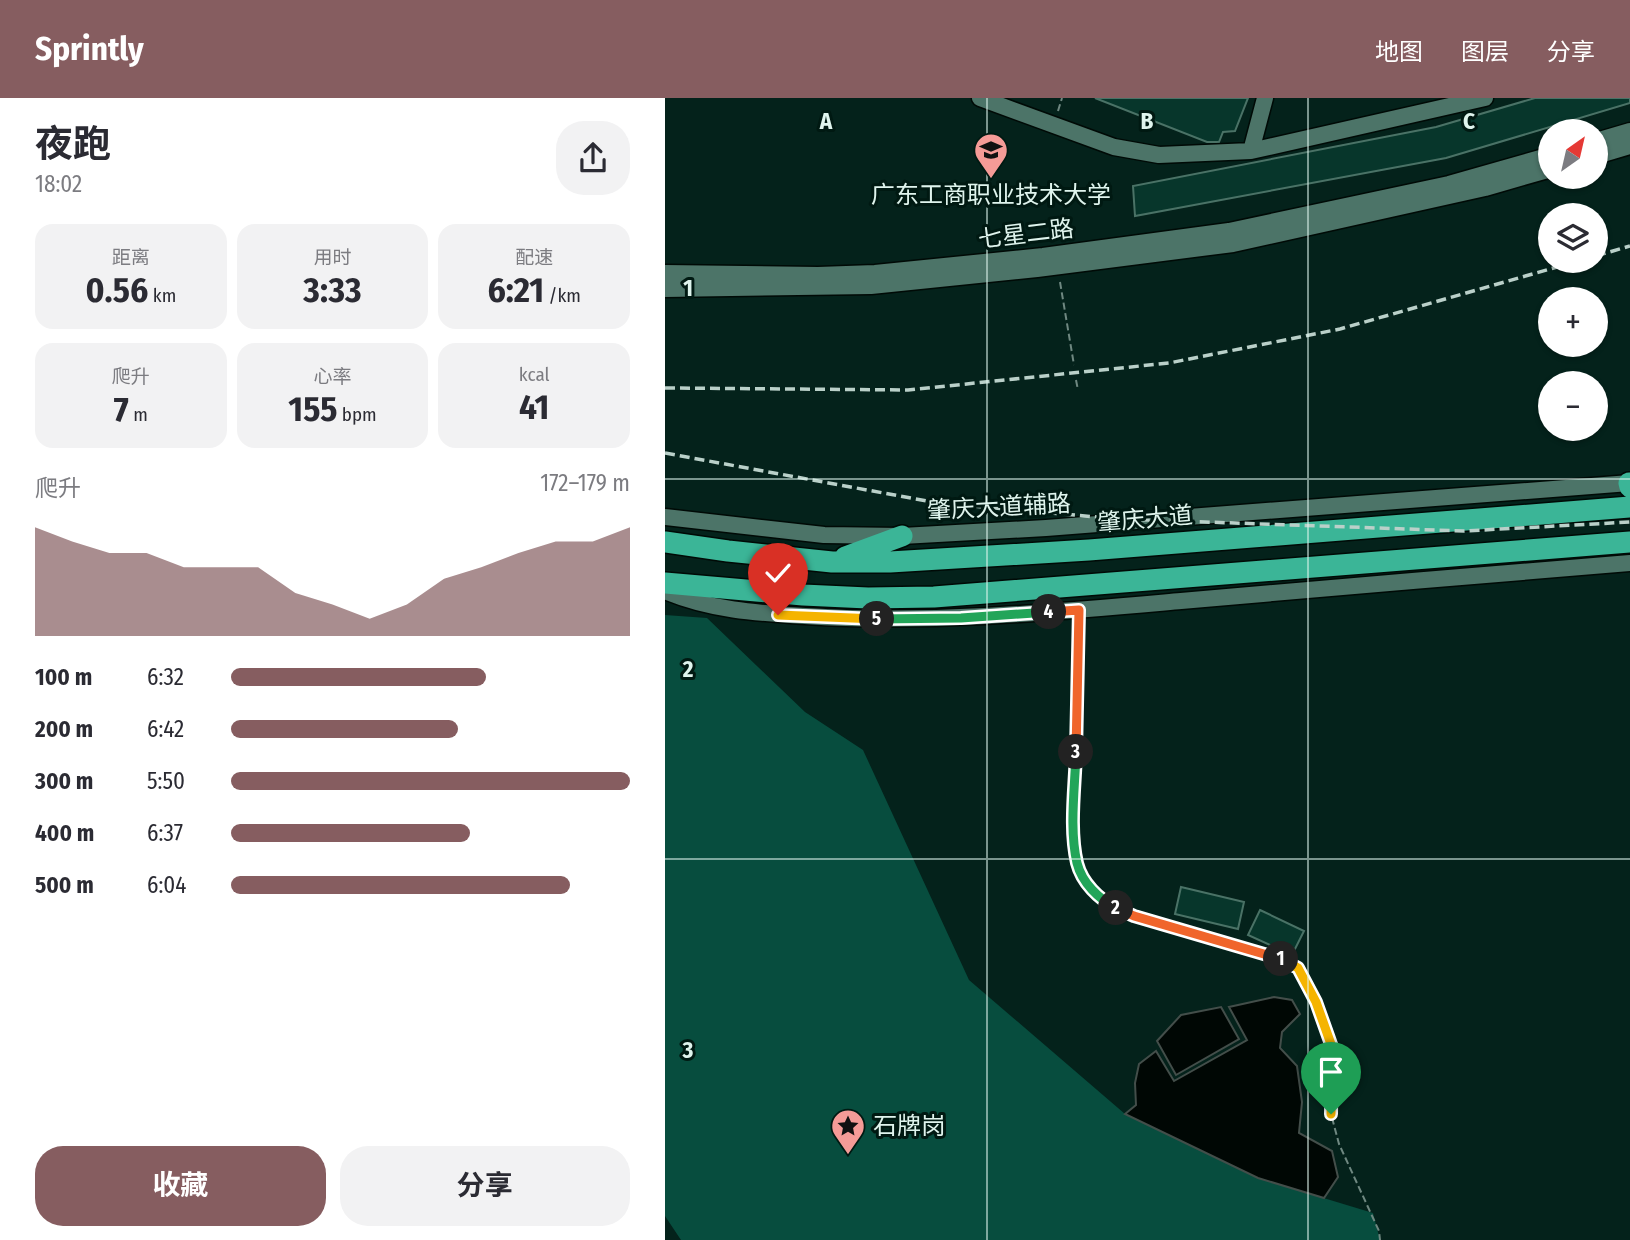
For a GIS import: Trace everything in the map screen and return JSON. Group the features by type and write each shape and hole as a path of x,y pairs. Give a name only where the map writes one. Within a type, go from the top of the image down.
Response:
{"highway":[{"name":"肇庆大道","path":"665,541 832,562 961,559 1630,507"},
{"path":"832,562 902,536"},
{"path":"665,583 816,596 934,597 1630,542"}],"street":[{"path":"980,98 1114,147 1159,155 1251,151 1485,98"},
{"path":"1251,151 1265,98"},
{"path":"1608,137 1630,131"},
{"path":"1608,152 1630,146"},
{"name":"七星二路","path":"665,273 875,273 1043,256 1229,231 1449,184 1538,159"},
{"name":"七星二路","path":"665,289 871,286 1057,267 1233,244 1485,188 1538,173"},
{"name":"肇庆大道辅路","path":"665,517 824,536 902,536 1060,527 1630,484"},
{"path":"665,590 717,608 778,615 890,619 961,618 1630,562"}],"path":[{"path":"1057,267 1074,365"},
{"path":"1076,380 1078,390"},
{"path":"1079,610 1074,833 1077,865 1090,889 1109,904 1134,916 1277,956 1298,968 1316,1002 1332,1047 1331,1114 1339,1144 1379,1231 1380,1240"}],"green space":[{"path":"665,615 707,618 805,712 863,750 969,980 1125,1114 1258,1178 1373,1213 1380,1240 681,1240 665,1216"}],"shaded area":[{"path":"1274,997 1292,1000 1300,1014 1282,1032 1280,1048 1297,1066 1302,1102 1299,1133 1332,1151 1338,1177 1324,1198 1258,1178 1125,1114 1136,1105 1135,1083 1139,1064 1156,1051 1174,1081 1247,1040 1229,1007"},
{"path":"1221,1007 1239,1039 1176,1075 1157,1041 1181,1015"}],"building":[{"path":"1095,98 1248,98 1235,131 1223,132 1219,142 1207,142"},
{"path":"1535,98 1630,98 1630,103 1576,119 1538,119 1538,130 1446,158 1135,216 1133,186 1436,127"},
{"path":"1181,887 1244,902 1238,929 1175,914"},
{"path":"1260,910 1304,931 1292,955 1248,935"}],"railway":[{"path":"1608,252 1630,246"},
{"path":"665,388 908,390 1169,363 1340,329 1538,272"},
{"path":"665,453 938,503 1119,519 1464,531 1630,522"}],"place":[{"name":"广东工商职业技术大学","path":"991,180"},
{"name":"石牌岗","path":"848,1156"}],"route":[{"path":"778,615 902,619 1079,610 1074,833 1077,865 1090,889 1109,904 1134,916 1277,956 1298,968 1316,1002 1332,1047 1331,1114"}]}
